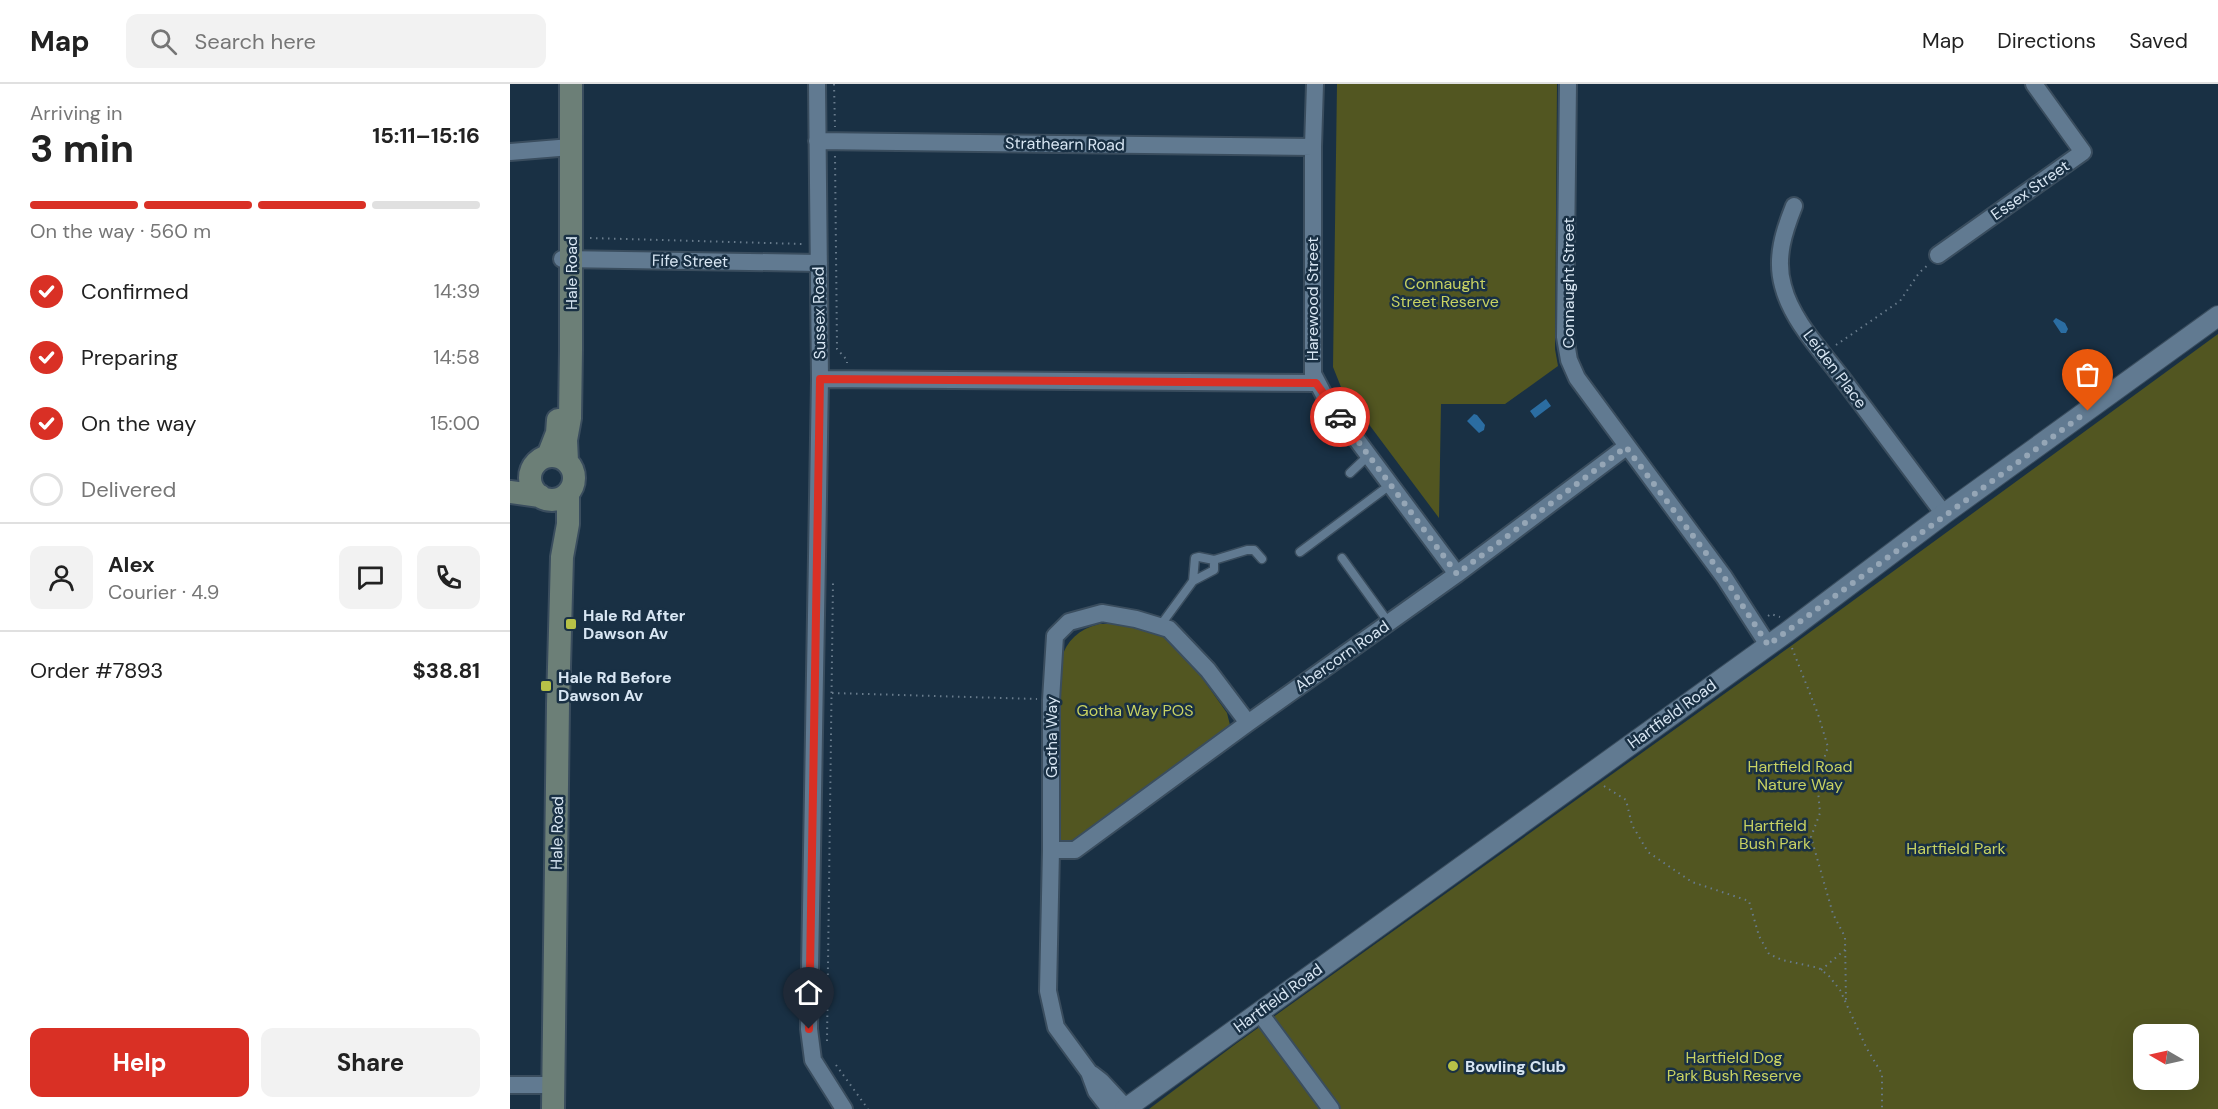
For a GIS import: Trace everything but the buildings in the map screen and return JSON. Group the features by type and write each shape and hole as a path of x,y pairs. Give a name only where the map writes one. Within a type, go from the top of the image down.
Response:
{"main road":[{"name":"Hale Road","path":"562,84 567,147"},
{"name":"Hale Road","path":"550,460 566,440 570,418 567,147 571,84"},
{"path":"510,479 515,474 550,460 572,467 574,480 568,493 562,497 543,497 510,492"},
{"path":"543,497 534,489 531,472 550,460"},
{"name":"Hale Road","path":"553,1109 562,557 568,524 568,493"},
{"name":"Hale Road","path":"543,497 562,557"}],"street":[{"name":"Sussex Road","path":"817,84 817,141 827,245 819,263 820,379 809,1029 813,1060 844,1109"},
{"name":"Harewood Street","path":"1315,84 1311,359 1313,374 1316,383 1368,456 1457,574"},
{"name":"Connaught Street","path":"1568,84 1565,337 1569,360 1577,378 1626,447 1724,577 1778,638"},
{"name":"Essex Street","path":"1938,255 2083,152 2034,84"},
{"name":"Strathearn Road","path":"817,141 1313,147"},
{"path":"510,152 567,147"},
{"name":"Leiden Place","path":"1794,206 1783,235 1780,264 1782,284 1788,303 1811,339 1944,514"},
{"name":"Fife Street","path":"567,259 819,263"},
{"name":"Hartfield Road","path":"1120,1109 1259,1012 1778,638 1944,514 2218,316"},
{"path":"820,379 1316,383"},
{"name":"Abercorn Road","path":"1051,850 1075,850 1457,574 1626,447"},
{"name":"Gotha Way","path":"1120,1109 1101,1081 1089,1072 1056,1027 1048,991 1051,699 1055,636 1069,622 1102,613 1136,619 1169,629 1208,670 1248,723"},
{"path":"1259,1012 1330,1109"},
{"path":"510,1085 553,1085"}],"lane":[{"path":"1350,472 1368,456"},
{"path":"1300,552 1390,485"},
{"path":"1193,581 1195,558 1214,560 1254,550 1262,559"},
{"path":"1342,558 1389,623"},
{"path":"1160,626 1193,581 1214,570 1214,560"}],"path":[{"path":"834,84 835,142 827,245 837,349 847,360 846,379"},
{"path":"583,238 797,242 827,245"},
{"path":"1823,354 1900,301 1919,273 1938,255"},
{"path":"827,1042 833,575"},
{"path":"1778,638 1818,714 1828,747 1817,778 1820,813 1811,837 1833,914 1845,937 1846,1004"},
{"path":"815,693 1051,699"},
{"path":"1601,784 1626,800 1632,825 1648,852 1692,882 1749,901 1759,936 1769,954 1782,960 1821,970 1840,990 1882,1074 1882,1109"},
{"path":"1821,970 1846,949"},
{"path":"834,1063 868,1109"}],"green space":[{"name":"Connaught Street Reserve","path":"1337,84 1557,84 1555,349 1558,366 1505,404 1441,404 1439,518 1341,387 1333,367"},
{"name":"Hartfield Park","path":"2218,334 2218,1109 1149,1109 1237,1043 1791,646"},
{"name":"Gotha Way POS","path":"1099,624 1119,624 1150,630 1167,639 1186,655 1227,713 1230,725 1228,732 1074,846 1062,844 1059,833 1061,660 1066,647 1074,637 1085,629"}],"water":[{"path":"2056,318 2065,323 2068,329 2066,333 2061,333 2053,321"},
{"path":"1546,399 1551,406 1535,418 1530,411"},
{"path":"1474,414 1485,425 1484,430 1479,433 1467,421"}],"way so far":[{"path":"1340,417 1457,574 1626,447 1724,577 1768,645 1944,514 2088,411"}],"place":[{"name":"Hale Rd After Dawson Av","path":"571,624"},
{"name":"Hale Rd Before Dawson Av","path":"546,686"},
{"name":"Bowling Club","path":"1453,1066"}],"route":[{"path":"809,1029 820,379 1316,383 1340,417"}],"park label":[{"name":"Hartfield Road Nature Way","path":"1800,775"},
{"name":"Hartfield Bush Park","path":"1775,834"},
{"name":"Hartfield Dog Park Bush Reserve","path":"1734,1066"}]}
